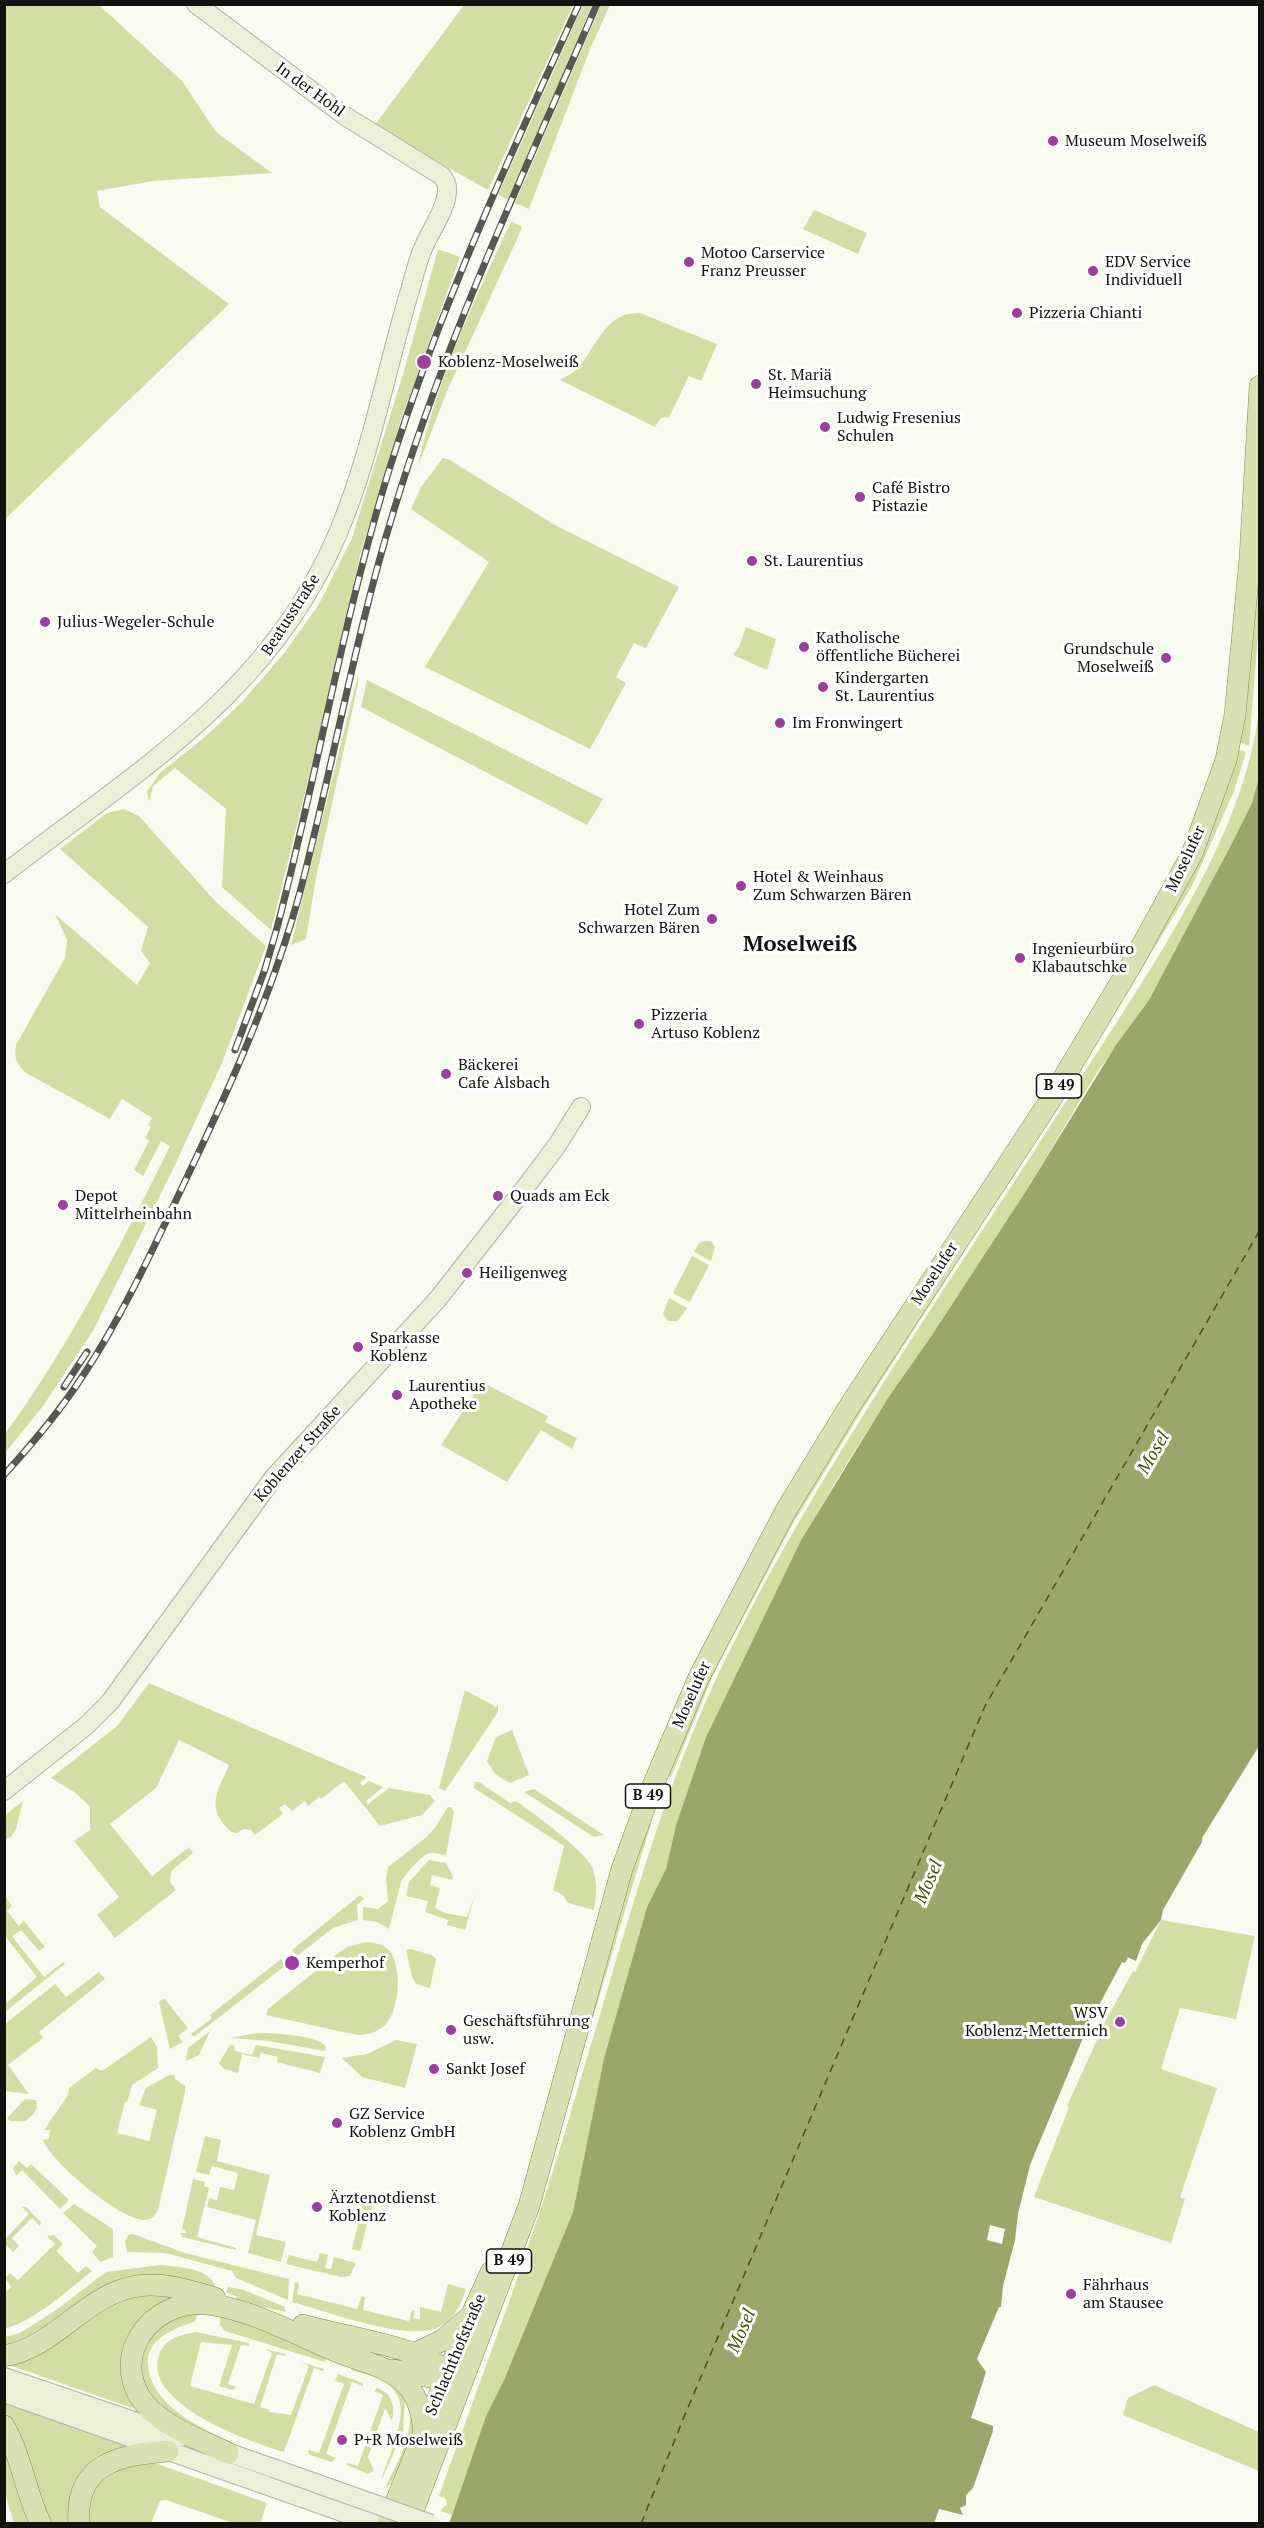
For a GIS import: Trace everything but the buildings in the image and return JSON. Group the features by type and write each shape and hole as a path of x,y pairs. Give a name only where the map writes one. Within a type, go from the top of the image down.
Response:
{"main road":[{"name":"Moselufer","path":"542,2153 626,1858 678,1725 735,1604 785,1512 847,1410 1051,1099 1101,1017 1192,854 1226,760 1235,715 1250,558 1260,386"},
{"name":"Schlachthofstraße","path":"387,2523 472,2314 510,2234 542,2153"},
{"name":"Schlachthofstraße","path":"408,2523 529,2206 542,2153"},
{"path":"4,2356 44,2342 99,2301 128,2288 162,2286 200,2299 416,2353 436,2363 447,2377 451,2410"},
{"path":"200,2299 171,2310 146,2326 133,2353 133,2377 140,2396 153,2411 171,2424 228,2453"},
{"path":"234,2307 381,2368 401,2379 411,2389 421,2411 424,2432"},
{"path":"416,2353 443,2340 472,2314"},
{"path":"381,2368 428,2377 447,2377 469,2366"},
{"path":"4,2426 18,2458 31,2504 40,2523"},
{"path":"79,2523 78,2511 84,2488 100,2467 118,2457 168,2451"}],"street":[{"name":"In der Hohl","path":"196,4 345,116 442,176 441,187"},
{"name":"Beatusstraße","path":"4,874 190,731 239,686 268,653 294,616 326,560 349,504 422,250 446,199 441,187"},
{"name":"Koblenzer Straße","path":"4,1791 87,1725 111,1702 274,1477 437,1300 558,1144 580,1107"},
{"path":"4,2377 228,2453 270,2477 376,2523"},
{"path":"4,2393 168,2451 270,2477 431,2523"}],"shaded area":[{"path":"5,4 99,5 182,81 216,132 272,173 153,181 97,191 100,207 229,304 5,519"},
{"path":"464,5 573,5 488,190 374,126"},
{"path":"583,5 592,5 509,200 498,195"},
{"path":"601,5 610,5 590,49 529,209 515,203"},
{"path":"814,210 867,233 858,254 803,229"},
{"path":"511,221 522,227 448,389 418,466 446,372 470,310"},
{"path":"438,249 460,257 400,422 360,555 335,671 271,930 222,887 226,809 175,768 153,786 149,802 147,791 160,773 206,736 241,703 285,652 319,604 352,538 404,371"},
{"path":"640,313 717,344 701,381 689,376 669,417 661,418 655,427 560,380 576,370 602,333 618,318"},
{"path":"443,458 555,525 679,587 646,648 634,643 616,677 626,683 590,749 425,667 489,562 411,509 421,487"},
{"path":"1259,482 1260,612 1249,746 1237,741"},
{"path":"746,627 776,639 767,670 733,655 739,647"},
{"path":"358,675 358,684 316,878 306,939 291,945"},
{"path":"367,680 603,799 587,825 361,707"},
{"path":"1259,708 1259,777 1252,803 1196,915 1149,1000 1096,1074 1024,1194 888,1398 839,1476 801,1540 706,1737 676,1825 666,1869 647,1907 604,2058 573,2212 504,2380 486,2416 452,2515 440,2511 447,2504 446,2499 439,2496 545,2197 662,1813 726,1658 764,1585 848,1440 1130,1001 1188,906 1213,857 1234,807 1250,757"},
{"path":"1236,749 1246,752 1234,791 1192,886 1061,1101 866,1404 791,1527 714,1673 671,1777 666,1775 709,1671 785,1523 1193,870 1224,796"},
{"path":"124,809 139,816 215,901 266,946 222,1063 175,1165 93,1331 43,1406 5,1453 5,1434 52,1365 73,1329 114,1257 170,1146 161,1141 143,1176 134,1170 149,1141 145,1138 151,1127 148,1125 152,1118 122,1099 110,1119 26,1073 18,1064 16,1057 16,1045 65,958 67,940 55,914 137,985 150,963 141,951 148,927 60,849 107,813"},
{"path":"711,1241 715,1247 711,1261 694,1252 699,1243"},
{"path":"692,1256 709,1265 690,1302 673,1293"},
{"path":"669,1298 687,1308 678,1321 668,1321 663,1314"},
{"path":"482,1382 548,1416 545,1422 577,1438 572,1449 541,1430 507,1482 441,1445"},
{"path":"149,1683 366,1777 360,1783 363,1786 369,1781 383,1787 366,1801 368,1804 389,1788 430,1795 435,1801 422,1815 380,1826 344,1781 308,1806 305,1801 292,1811 285,1804 279,1808 283,1814 255,1835 251,1830 243,1829 237,1833 231,1832 218,1815 216,1807 218,1792 229,1765 179,1740 156,1788 110,1824 152,1876 189,1847 193,1853 171,1871 170,1882 176,1890 115,1938 97,1915 119,1897 74,1841 90,1830 90,1806 74,1792 51,1778 117,1726"},
{"path":"465,1690 496,1707 498,1705 498,1712 445,1791 439,1788"},
{"path":"512,1730 529,1775 510,1783 495,1774 487,1761 496,1737"},
{"path":"475,1782 479,1782 510,1803 516,1801 534,1813 582,1854 593,1869 596,1890 594,1910 568,1903 563,1895 553,1890 564,1846 474,1788"},
{"path":"534,1789 604,1835 594,1837 524,1792"},
{"path":"23,1801 16,1829 11,1837 5,1839 5,1815"},
{"path":"448,1807 451,1807 454,1812 446,1855 427,1854 406,1875 401,1882 389,1929 377,1922 363,1920 363,1907 378,1909 388,1901 386,1878 388,1867 435,1828"},
{"path":"648,1823 651,1824 535,2211 625,1893"},
{"path":"429,1860 446,1863 453,1876 452,1880 432,1875 430,1885 440,1888 435,1908 445,1913 467,1917 475,1894 465,1930 447,1925 448,1920 425,1912 428,1901 406,1896 409,1882"},
{"path":"360,1895 364,1899 357,1905 358,1920 333,1928 297,1956 292,1950"},
{"path":"5,1896 12,1906 7,1911 19,1926 24,1921 45,1947 39,1951 21,1930 12,1936 44,1977 63,1962 65,1964 5,2012 5,2004 37,1977 5,1936"},
{"path":"1161,1920 1255,1936 1236,2019 1180,2008 1161,2069 1217,2088 1180,2197 1185,2199 1171,2243 1034,2197 1069,2107 1067,2106 1106,2020 1133,1971 1135,1972"},
{"path":"367,1942 387,1948 396,1967 398,1990 396,2001 389,2020 383,2027 371,2033 357,2035 266,2015 268,2009 337,1954 347,1947"},
{"path":"411,1949 432,1955 436,1959 430,1988 416,1984 412,1977 406,1950"},
{"path":"281,1959 286,1965 194,2037 191,2034 212,2018 210,2015"},
{"path":"99,1972 105,1979 39,2032 43,2038 8,2065 29,2094 5,2091 5,2024 55,1984 66,1997"},
{"path":"164,1998 188,2028 178,2036 183,2042 170,2049 159,2002"},
{"path":"210,2031 199,2055 186,2061 188,2048"},
{"path":"257,2033 305,2037 322,2043 326,2047 325,2051 269,2041 231,2038"},
{"path":"151,2037 157,2047 158,2068 132,2085 117,2133 149,2141 157,2110 139,2105 146,2088 169,2075 175,2075 175,2079 185,2086 185,2092 158,2210 152,2217 144,2220 119,2211 88,2188 59,2162 43,2140 49,2139 50,2130 44,2130 68,2095 69,2088 96,2068 102,2071"},
{"path":"396,2040 417,2044 405,2088 362,2077 342,2058 367,2054"},
{"path":"230,2045 235,2046 234,2051 252,2055 256,2045 325,2057 320,2073 277,2062 278,2057 261,2053 259,2058 242,2054 238,2073 224,2069 219,2063"},
{"path":"25,2099 36,2100 35,2112 25,2121 10,2121 7,2118"},
{"path":"205,2136 221,2140 217,2161 270,2175 256,2235 286,2242 281,2262 248,2253 256,2220 207,2207 209,2198 217,2200 220,2187 234,2190 238,2173 212,2166 209,2175 196,2172"},
{"path":"19,2161 27,2168 31,2164 68,2201 60,2209 22,2170 16,2176 13,2168"},
{"path":"193,2179 205,2182 204,2186 209,2188 197,2237 236,2248 236,2250 182,2237 180,2233 185,2233 186,2230 182,2229"},
{"path":"364,2201 373,2203 360,2251 352,2249"},
{"path":"74,2204 113,2229 113,2257 100,2262 92,2252 97,2246 63,2213"},
{"path":"22,2207 26,2207 41,2222 40,2226 32,2218 12,2238 19,2246 13,2252 5,2246 5,2239 29,2214"},
{"path":"133,2234 185,2253 289,2279 288,2300 236,2278 232,2271 165,2253 127,2252 125,2242 128,2235"},
{"path":"54,2235 63,2244 56,2251 78,2273 86,2266 92,2271 40,2312 5,2329 5,2293 11,2287 5,2278 10,2273 18,2280 55,2244 47,2236"},
{"path":"320,2253 328,2255 325,2268 331,2269 334,2257 356,2263 350,2276 341,2277 286,2264 289,2255 317,2262"},
{"path":"160,2265 201,2272 208,2276 216,2289 155,2280 5,2350 5,2337 20,2333 56,2310 106,2272"},
{"path":"295,2282 299,2283 297,2294 357,2309 362,2296 365,2297 363,2310 409,2321 412,2310 415,2311 413,2318 420,2319 420,2307 441,2312 448,2284 466,2289 456,2312 447,2322 436,2328 422,2331 405,2331 365,2323 292,2302"},
{"path":"228,2287 244,2290 285,2307 286,2312 236,2301 237,2297 226,2292"},
{"path":"145,2292 187,2296 141,2320 138,2410 9,2365 109,2303"},
{"path":"199,2313 194,2322 170,2331 151,2349 148,2366 153,2382 161,2396 173,2409 203,2428 251,2452 190,2429 146,2393 139,2373 148,2335 169,2316"},
{"path":"220,2315 326,2355 325,2362 225,2331 220,2325"},
{"path":"196,2332 249,2343 249,2346 241,2345 228,2384 237,2387 232,2390 219,2386 232,2345 201,2342 190,2386 254,2404 272,2353 265,2349 286,2354 285,2356 277,2354 260,2407 269,2412 291,2415 309,2366 301,2362 324,2369 323,2371 314,2368 284,2452 248,2440 202,2418 182,2405 167,2389 158,2373 159,2355 162,2349 174,2338"},
{"path":"352,2367 382,2374 405,2398 403,2432 382,2479 397,2435 401,2408 393,2389 383,2381 351,2370"},
{"path":"338,2374 363,2383 363,2386 352,2382 326,2454 336,2458 332,2462 310,2455 308,2452 309,2450 319,2453 344,2384 335,2381"},
{"path":"1154,2385 1259,2432 1259,2471 1123,2415 1128,2398"},
{"path":"377,2388 386,2393 392,2401 393,2416 392,2421 385,2408 368,2457 374,2471 368,2474 347,2465 348,2463 358,2466 383,2395 374,2391"},
{"path":"4,2401 129,2446 114,2451 74,2523 48,2523 5,2412"},
{"path":"411,2414 414,2432 398,2471 388,2487 386,2486 408,2435"},
{"path":"4,2441 32,2523 14,2523 5,2494"},
{"path":"134,2461 155,2463 267,2503 260,2524 233,2523 166,2500 160,2501 151,2523 86,2523 90,2496 97,2482 102,2477"}],"water":[{"name":"Mosel","path":"1259,777 1259,1746 1202,1838 1202,1842 1163,1910 1161,1920 1142,1944 1136,1961 1125,1956 1128,1958 1125,1963 1122,1962 1088,2026 1030,2165 1003,2286 1001,2307 999,2307 977,2359 986,2372 971,2418 993,2426 993,2431 973,2488 966,2495 966,2505 960,2508 963,2515 939,2509 934,2524 449,2524 486,2416 504,2380 573,2212 604,2058 647,1907 666,1869 676,1825 706,1737 801,1540 888,1398 1024,1194 1116,1045 1149,1000 1252,803"}],"pier":[{"path":"990,2225 1005,2229 1002,2244 987,2240"}],"ferry route":[{"path":"641,2524 684,2417 985,1706 1260,1230"}],"railway":[{"path":"235,1050 265,969 277,928 358,581 390,467 431,349 477,232 579,4"},
{"path":"4,1475 66,1400 113,1326 188,1175 250,1036 277,965 300,892 380,557 415,445 488,254 597,4"},
{"path":"64,1387 87,1352"}],"place":[{"name":"Museum Moselweiß","path":"1053,141"},
{"name":"Motoo Carservice Franz Preusser","path":"689,262"},
{"name":"EDV Service Individuell","path":"1093,271"},
{"name":"Pizzeria Chianti","path":"1017,313"},
{"name":"Koblenz-Moselweiß","path":"424,362"},
{"name":"St. Mariä Heimsuchung","path":"756,384"},
{"name":"Ludwig Fresenius Schulen","path":"825,427"},
{"name":"Café Bistro Pistazie","path":"860,497"},
{"name":"St. Laurentius","path":"752,561"},
{"name":"Julius-Wegeler-Schule","path":"45,622"},
{"name":"Katholische öffentliche Bücherei","path":"804,647"},
{"name":"Grundschule Moselweiß","path":"1166,658"},
{"name":"Kindergarten St. Laurentius","path":"823,687"},
{"name":"Im Fronwingert","path":"780,723"},
{"name":"Hotel & Weinhaus Zum Schwarzen Bären","path":"741,886"},
{"name":"Hotel Zum Schwarzen Bären","path":"712,919"},
{"name":"Ingenieurbüro Klabautschke","path":"1020,958"},
{"name":"Pizzeria Artuso Koblenz","path":"639,1024"},
{"name":"Bäckerei Cafe Alsbach","path":"446,1074"},
{"name":"Quads am Eck","path":"498,1196"},
{"name":"Depot Mittelrheinbahn","path":"63,1205"},
{"name":"Heiligenweg","path":"467,1273"},
{"name":"Sparkasse Koblenz","path":"358,1347"},
{"name":"Laurentius Apotheke","path":"397,1395"},
{"name":"Kemperhof","path":"292,1963"},
{"name":"WSV Koblenz-Metternich","path":"1120,2022"},
{"name":"Geschäftsführung usw.","path":"451,2030"},
{"name":"Sankt Josef","path":"434,2069"},
{"name":"GZ Service Koblenz GmbH","path":"337,2123"},
{"name":"Ärztenotdienst Koblenz","path":"317,2207"},
{"name":"Fährhaus am Stausee","path":"1071,2294"},
{"name":"P+R Moselweiß","path":"342,2440"}],"district":[{"name":"Moselweiß","path":"800,945"}]}
